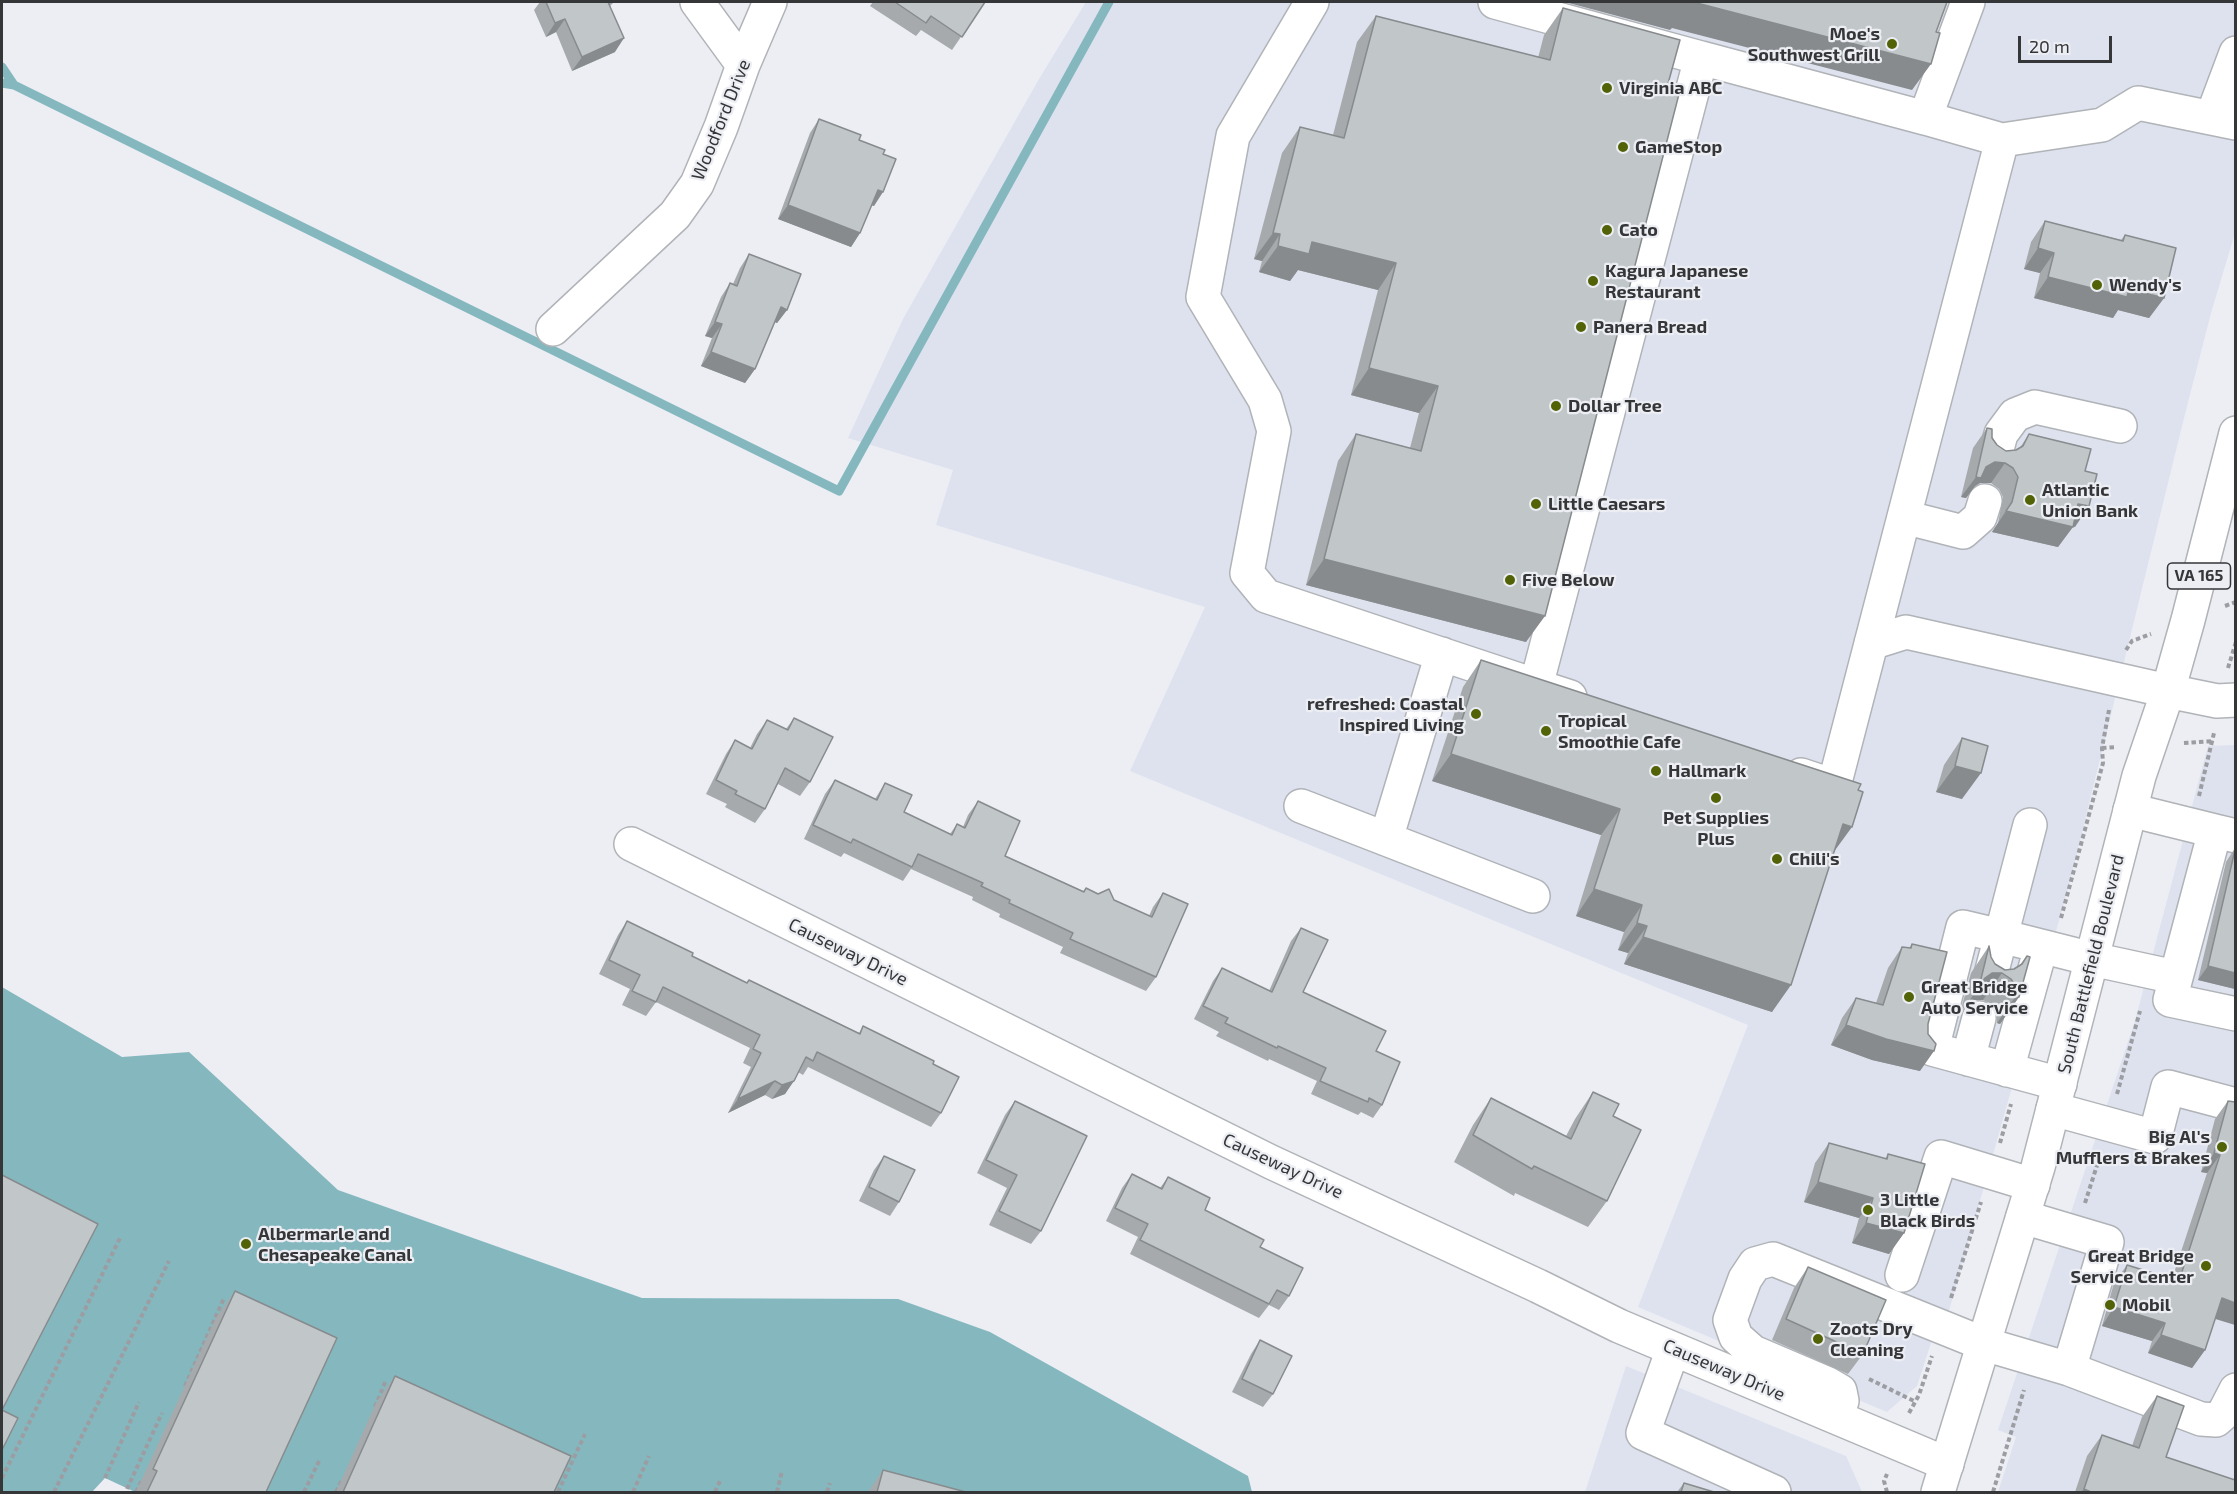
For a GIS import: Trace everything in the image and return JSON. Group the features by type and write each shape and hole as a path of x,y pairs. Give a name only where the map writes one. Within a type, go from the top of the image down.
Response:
{"street":[{"path":"697,2 743,65"},
{"name":"Woodford Drive","path":"553,329 675,215 697,184 770,2"},
{"path":"1312,2 1233,136 1203,297 1265,400 1274,431 1246,573 1266,596 1602,708"},
{"path":"1495,2 2002,140 2102,125 2138,103 2224,120 2235,53"},
{"path":"1925,118 1968,2"},
{"path":"1536,686 1701,58"},
{"path":"1768,764 1834,786 2002,140"},
{"path":"1996,453 2001,434 2015,415 2036,407 2120,426"},
{"name":"South Battlefield Boulevard","path":"1942,1478 2033,1185 2139,776 2168,691 2235,433"},
{"path":"2211,524 2227,492 2235,482"},
{"path":"1904,517 1963,532 1980,516 1984,501"},
{"path":"1871,643 1906,632 2168,691 2217,701 2235,700"},
{"path":"1386,839 1442,654"},
{"path":"1301,806 1533,896"},
{"path":"2130,810 2225,834 2175,977 2170,1000 2235,1014"},
{"path":"1990,978 2030,825"},
{"name":"Causeway Drive","path":"631,844 1271,1162 1619,1326 1898,1443 1942,1478"},
{"path":"2175,977 1963,927 1932,1049 2013,1072 2056,1097 2155,1137 2168,1087 2235,1104"},
{"path":"2013,1072 2047,948"},
{"path":"1968,1059 1979,1018"},
{"path":"1902,1275 1941,1157 2033,1185"},
{"path":"2023,1217 2107,1242 2069,1369"},
{"path":"1836,1417 1842,1401 1840,1391 1828,1383 1753,1352 1736,1337 1730,1320 1745,1280 1755,1264 1773,1259 1941,1328 1984,1344 2069,1369 2201,1419 2216,1420 2224,1413 2235,1390"},
{"path":"1673,1349 1643,1433 1774,1492"}],"path":[{"path":"2047,948 2103,763 2102,748"},
{"path":"1887,1492 1884,1481 1914,1401 1919,1395 1990,1172 2013,1072"},
{"path":"2,1478 121,1236"},
{"path":"54,1492 169,1261"},
{"path":"183,1390 225,1298"},
{"path":"1865,1376 1914,1401"},
{"path":"372,1413 386,1380"},
{"path":"105,1478 139,1402"},
{"path":"127,1489 162,1413"},
{"path":"558,1492 585,1434"},
{"path":"633,1492 649,1456"},
{"path":"304,1492 320,1459"},
{"path":"777,1492 782,1471"},
{"path":"136,1492 145,1472"},
{"path":"336,1492 345,1473"},
{"path":"715,1492 720,1481"},
{"path":"827,1492 830,1483"}],"shaded area":[{"path":"1086,2 2235,2 2235,233 2211,313 2184,418 2069,885 1948,1314 1941,1312 1917,1386 1887,1412 1638,1307 1748,1025 1130,771 1205,607 936,525 953,470 848,438 903,319 1039,79"},
{"path":"2235,745 2235,1492 1998,1492 2016,1437 1998,1430 2135,1021 2208,746"},
{"path":"1626,1366 1846,1456 1862,1492 1585,1492"}],"water":[{"name":"Albermarle and Chesapeake Canal","path":"2,987 122,1057 189,1052 338,1190 642,1298 898,1299 990,1332 1248,1476 1252,1492 135,1492 105,1478 92,1492 2,1492"}],"building":[{"path":"546,2 608,2 624,38 582,57 565,19 555,23"},
{"path":"895,2 985,2 962,37 931,16 926,23"},
{"path":"1693,2 1947,2 1936,32 1940,33 1931,64"},
{"path":"1563,8 1680,40 1666,91 1679,94 1545,616 1324,559 1356,434 1421,451 1438,386 1369,368 1396,263 1312,242 1309,254 1278,246 1280,234 1273,233 1300,127 1344,138 1376,16 1550,60"},
{"path":"819,119 861,135 859,140 885,150 883,154 896,159 883,192 878,190 860,233 788,205"},
{"path":"2045,221 2123,241 2125,235 2176,248 2164,298 2129,289 2127,297 2048,277 2054,253 2038,248"},
{"path":"749,254 801,274 787,310 781,307 755,369 711,352 722,324 715,322 730,283 737,286"},
{"path":"1987,428 1992,429 1992,438 2006,451 2016,450 2023,446 2029,434 2091,449 2085,471 2097,474 2089,506 2078,504 2073,527 2006,511 2012,502 2018,477 2013,468 2005,463 1995,462 1986,467 1981,478 1976,477"},
{"path":"1481,660 1861,784 1858,790 1863,792 1852,827 1843,824 1791,985 1643,937 1647,926 1637,923 1642,905 1594,889 1620,809 1451,754"},
{"path":"794,718 833,737 810,782 785,768 765,809 735,794 737,791 716,780 735,740 752,749 767,720 788,730"},
{"path":"1962,738 1988,746 1981,773 1955,766"},
{"path":"835,780 877,800 885,783 912,795 904,812 952,835 957,824 965,828 978,801 1020,821 1005,856 1084,892 1086,888 1098,894 1109,889 1114,900 1152,917 1163,893 1188,904 1156,977 1070,939 1073,933 1009,903 1010,900 981,886 983,883 918,854 912,867 853,839 851,843 813,825"},
{"path":"2235,850 2235,973 2208,966"},
{"path":"627,921 693,953 692,956 747,983 749,980 860,1034 863,1026 934,1061 933,1064 959,1077 941,1113 817,1052 813,1061 806,1057 794,1081 782,1085 775,1081 738,1099 761,1053 753,1049 760,1035 663,987 656,1002 632,991 640,975 609,960"},
{"path":"1301,928 1328,940 1303,992 1386,1031 1376,1051 1400,1062 1382,1105 1369,1098 1368,1102 1320,1081 1326,1068 1225,1023 1228,1018 1203,1006 1222,968 1272,992"},
{"name":"Great Bridge Auto Service","path":"1912,944 1947,952 1928,1024 1928,1034 1936,1044 1934,1051 1886,1039 1846,1025 1856,998 1883,1005 1902,947 1911,948"},
{"path":"1989,946 1995,964 2005,970 2014,969 2022,964 2027,956 2030,957 2019,997 2016,996 2016,987 2011,979 2002,973 1992,973 1979,987"},
{"path":"1593,1092 1619,1104 1613,1116 1641,1130 1607,1201 1534,1166 1532,1169 1473,1135 1491,1098 1571,1139"},
{"path":"1015,1101 1087,1136 1041,1231 999,1211 1017,1175 986,1160"},
{"path":"2228,1101 2235,1102 2235,1303 2222,1298 2205,1350 2161,1335 2165,1323 2114,1307 2127,1265 2179,1281 2220,1155 2214,1153"},
{"path":"1829,1143 1887,1159 1888,1154 1925,1164 1904,1233 1866,1223 1873,1198 1818,1182"},
{"path":"884,1156 915,1170 899,1202 869,1187"},
{"path":"1132,1174 1162,1189 1168,1177 1210,1198 1205,1210 1264,1240 1260,1247 1303,1268 1289,1296 1277,1290 1269,1304 1140,1240 1148,1224 1115,1208"},
{"path":"2,1175 98,1224 2,1410"},
{"path":"1808,1267 1886,1300 1863,1354 1786,1319"},
{"path":"235,1291 337,1338 266,1492 147,1492 157,1471 153,1469"},
{"path":"1260,1340 1292,1356 1273,1394 1242,1379"},
{"path":"395,1376 571,1456 554,1492 343,1492"},
{"path":"2157,1396 2184,1406 2166,1457 2235,1480 2235,1492 2091,1492 2084,1489 2102,1435 2139,1448"},
{"path":"2,1410 18,1418 2,1450"},
{"path":"883,1470 966,1492 877,1492"},
{"path":"1684,1483 1714,1492 1681,1492"}],"waterway":[{"path":"2,83 14,85 839,491 1109,2"},
{"path":"2,67 14,85"}],"place":[{"name":"Moe's Southwest Grill","path":"1892,44"},
{"name":"Virginia ABC","path":"1607,88"},
{"name":"GameStop","path":"1623,147"},
{"name":"Cato","path":"1607,230"},
{"name":"Kagura Japanese Restaurant","path":"1593,281"},
{"name":"Wendy's","path":"2097,285"},
{"name":"Panera Bread","path":"1581,327"},
{"name":"Dollar Tree","path":"1556,406"},
{"name":"Atlantic Union Bank","path":"2030,500"},
{"name":"Little Caesars","path":"1536,504"},
{"name":"Five Below","path":"1510,580"},
{"name":"refreshed: Coastal Inspired Living","path":"1476,714"},
{"name":"Tropical Smoothie Cafe","path":"1546,731"},
{"name":"Hallmark","path":"1656,771"},
{"name":"Pet Supplies Plus","path":"1716,798"},
{"name":"Chili's","path":"1777,859"},
{"name":"Great Bridge Auto Service","path":"1909,997"},
{"name":"Big Al's Mufflers & Brakes","path":"2222,1147"},
{"name":"3 Little Black Birds","path":"1868,1210"},
{"name":"Albermarle and Chesapeake Canal","path":"246,1244"},
{"name":"Great Bridge Service Center","path":"2206,1266"},
{"name":"Mobil","path":"2110,1305"},
{"name":"Zoots Dry Cleaning","path":"1818,1339"}]}
